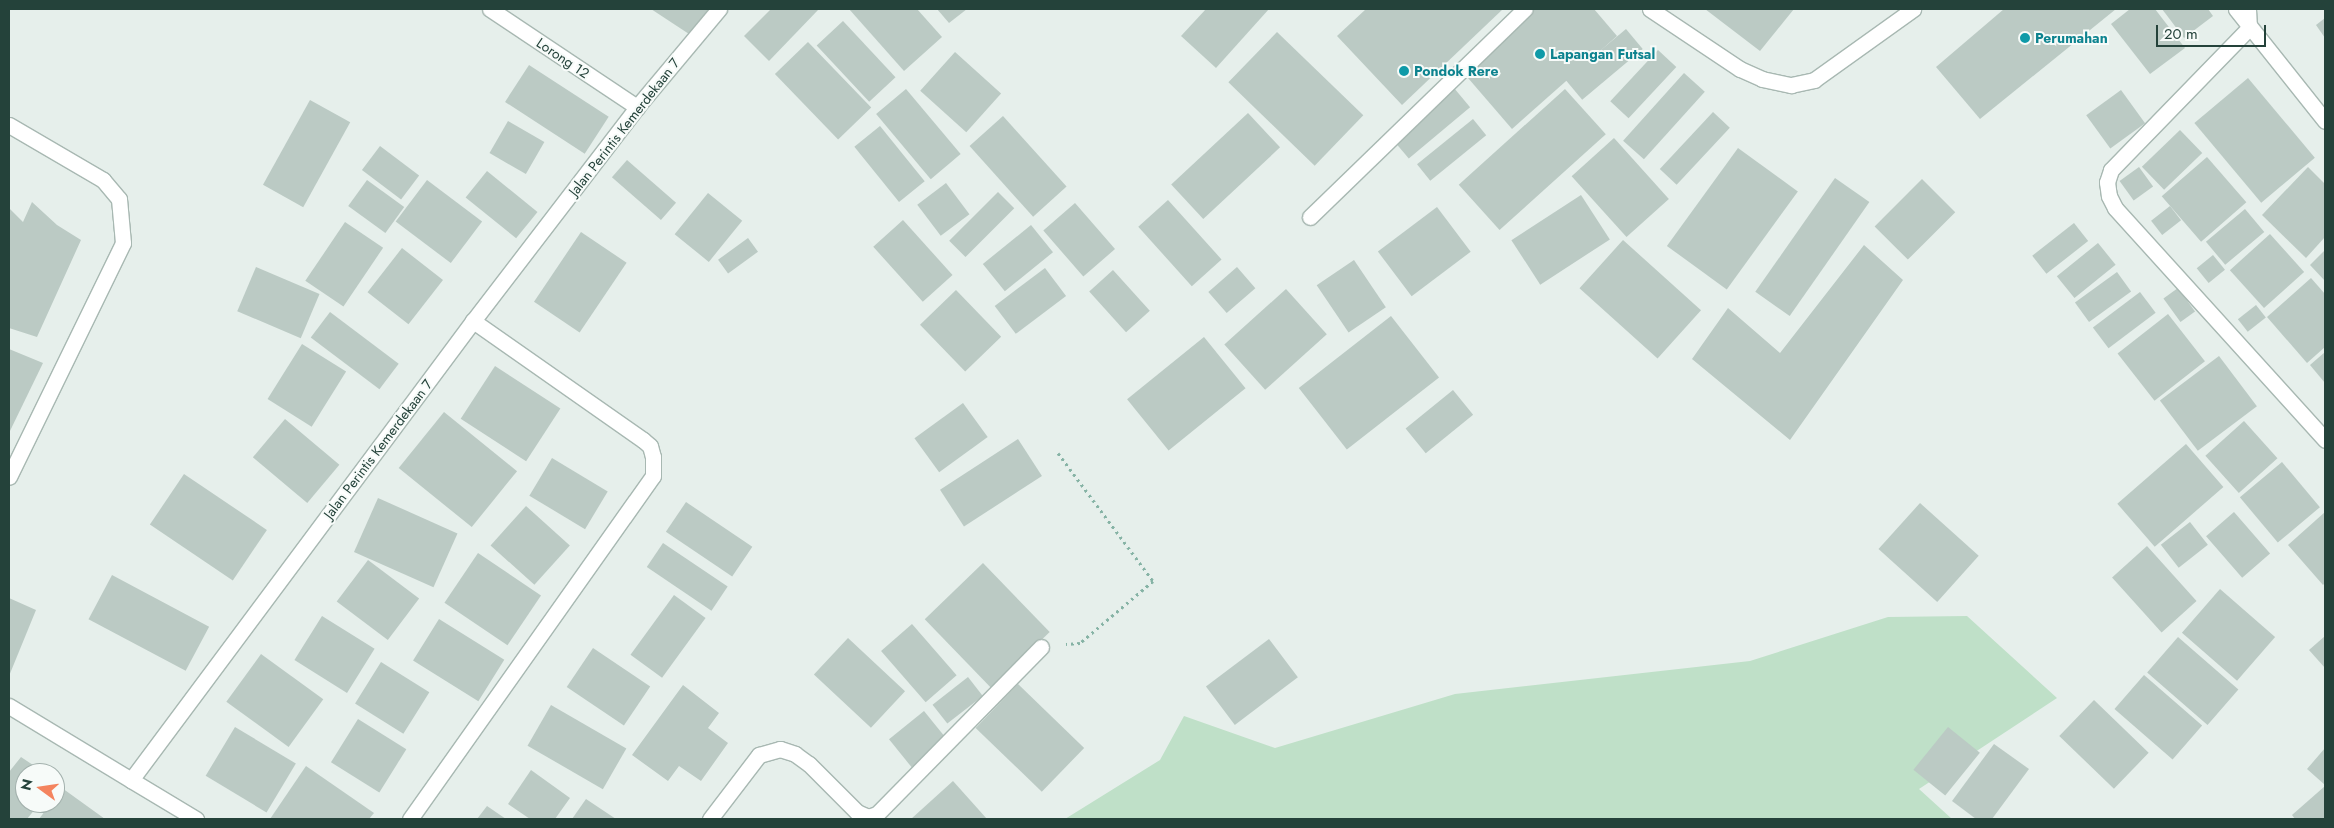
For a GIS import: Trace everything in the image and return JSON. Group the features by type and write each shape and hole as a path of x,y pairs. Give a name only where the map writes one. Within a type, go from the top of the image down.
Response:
{"street":[{"name":"Lorong 12","path":"490,9 637,108"},
{"name":"Jalan Perintis Kemerdekaan 7","path":"131,780 473,321 637,108 720,9"},
{"path":"1310,217 1525,9"},
{"path":"1650,9 1740,69 1762,79 1791,85 1814,80 1913,9"},
{"path":"2236,9 2249,28 2325,121"},
{"path":"2248,9 2249,28 2117,162 2107,182 2109,196 2115,208 2325,440"},
{"path":"9,126 103,180 119,199 123,243 9,477"},
{"path":"410,819 652,476 653,457 650,446 473,321"},
{"path":"710,819 752,762 759,756 780,749 795,754 809,764 857,812 868,817 877,814 1041,647"},
{"path":"9,706 196,819"}],"path":[{"path":"1041,647 1080,643 1153,581 1058,453"}],"green space":[{"path":"1967,616 2057,698 1919,789 1952,819 1065,819 1160,760 1184,716 1275,748 1455,694 1750,661 1888,617"}],"building":[{"path":"651,9 709,9 689,34"},
{"path":"771,9 819,9 769,61 744,36"},
{"path":"849,9 917,9 942,37 904,71"},
{"path":"937,9 967,9 949,23"},
{"path":"1206,9 1269,9 1216,68 1181,36"},
{"name":"Pondok Rere","path":"1366,9 1503,9 1402,105 1337,36"},
{"name":"Lapangan Futsal","path":"1534,9 1594,9 1617,36 1512,129 1462,71"},
{"path":"1705,9 1794,9 1760,51"},
{"name":"Perumahan","path":"2004,9 2116,9 1980,119 1936,67"},
{"path":"2130,9 2155,9 2185,48 2150,74 2111,24"},
{"path":"2162,9 2208,9 2213,16 2184,38"},
{"path":"2325,18 2325,38 2316,25"},
{"path":"843,21 896,77 869,102 817,46"},
{"path":"1626,29 1643,49 1582,100 1565,80"},
{"path":"1277,32 1363,115 1315,166 1228,82"},
{"path":"808,42 871,107 838,139 775,74"},
{"path":"1658,50 1676,67 1629,118 1610,101"},
{"path":"955,52 1001,93 966,132 920,91"},
{"path":"529,65 609,117 585,154 505,102"},
{"path":"1684,73 1705,92 1644,159 1623,141"},
{"path":"2248,78 2315,158 2261,203 2194,123"},
{"path":"1454,88 1470,107 1409,159 1393,139"},
{"path":"906,89 961,154 931,179 876,114"},
{"path":"1565,89 1606,134 1500,230 1459,185"},
{"path":"2121,90 2145,123 2110,148 2086,115"},
{"path":"310,100 350,122 303,207 263,185"},
{"path":"1713,112 1730,128 1677,185 1660,169"},
{"path":"1248,113 1280,147 1203,219 1171,185"},
{"path":"1003,116 1067,187 1033,217 970,146"},
{"path":"1473,119 1486,135 1430,181 1417,164"},
{"path":"508,121 544,142 526,174 490,153"},
{"path":"880,126 925,181 899,202 854,147"},
{"path":"2180,130 2202,153 2164,190 2142,167"},
{"path":"1614,138 1669,199 1627,237 1572,176"},
{"path":"380,146 419,175 401,199 362,170"},
{"path":"1738,148 1798,191 1727,289 1667,246"},
{"path":"2207,157 2246,202 2201,242 2162,196"},
{"path":"627,160 676,203 661,220 612,177"},
{"path":"2139,167 2153,186 2134,201 2120,181"},
{"path":"2308,167 2325,184 2325,237 2306,258 2262,215"},
{"path":"487,171 538,212 516,238 466,197"},
{"path":"1835,178 1869,202 1790,316 1755,292"},
{"path":"1922,179 1955,212 1908,260 1875,226"},
{"path":"367,180 404,207 385,233 348,206"},
{"path":"427,180 482,222 451,263 396,222"},
{"path":"946,183 969,214 941,236 917,205"},
{"path":"998,192 1014,208 965,257 949,241"},
{"path":"708,193 742,221 709,262 675,234"},
{"path":"1581,195 1610,239 1540,285 1511,240"},
{"path":"1168,200 1222,259 1192,286 1138,227"},
{"path":"32,202 57,225 81,240 37,337 9,328 9,208 23,222"},
{"path":"1075,203 1115,249 1083,277 1043,231"},
{"path":"2170,206 2181,220 2162,235 2151,221"},
{"path":"1437,207 1471,252 1412,296 1378,252"},
{"path":"2245,209 2264,232 2225,265 2206,242"},
{"path":"903,220 953,275 923,302 873,247"},
{"path":"345,222 383,248 343,307 305,281"},
{"path":"2074,223 2088,241 2046,274 2032,256"},
{"path":"1031,225 1053,252 1005,291 983,264"},
{"path":"581,232 627,263 580,332 534,302"},
{"path":"2270,234 2304,272 2264,308 2230,270"},
{"path":"748,238 758,252 728,274 718,260"},
{"path":"1623,240 1701,310 1658,359 1580,288"},
{"path":"2098,243 2116,265 2074,298 2057,276"},
{"path":"1864,245 1903,280 1790,440 1692,359 1728,308 1780,353"},
{"path":"402,248 443,280 408,324 368,292"},
{"path":"2325,250 2325,281 2310,265"},
{"path":"2213,255 2225,270 2209,283 2197,268"},
{"path":"1354,260 1386,307 1349,332 1317,285"},
{"path":"256,267 320,294 301,338 237,311"},
{"path":"1237,267 1255,288 1227,313 1208,292"},
{"path":"1045,268 1066,296 1016,334 995,306"},
{"path":"1113,270 1150,311 1126,332 1089,291"},
{"path":"2117,272 2131,291 2089,322 2075,303"},
{"path":"2311,278 2325,294 2325,347 2307,363 2267,317"},
{"path":"2178,288 2195,311 2180,322 2163,299"},
{"path":"1286,289 1327,334 1265,390 1224,345"},
{"path":"956,290 1001,337 965,371 920,325"},
{"path":"2140,292 2156,313 2109,348 2093,328"},
{"path":"2256,305 2266,318 2248,332 2238,319"},
{"path":"330,312 399,364 379,389 311,338"},
{"path":"2168,314 2205,361 2155,401 2118,353"},
{"path":"1391,316 1439,377 1347,449 1299,388"},
{"path":"1204,337 1246,388 1169,451 1127,399"},
{"path":"302,344 346,372 312,427 268,399"},
{"path":"9,349 43,363 9,433"},
{"path":"2325,352 2325,383 2310,365"},
{"path":"2219,356 2257,406 2198,451 2160,401"},
{"path":"495,366 560,408 526,461 461,419"},
{"path":"1453,390 1473,415 1426,453 1406,428"},
{"path":"963,403 988,437 939,472 914,438"},
{"path":"444,412 517,471 472,527 399,468"},
{"path":"285,419 339,465 307,503 253,457"},
{"path":"2244,421 2277,458 2239,493 2205,456"},
{"path":"1018,439 1042,476 964,527 940,490"},
{"path":"2186,444 2223,487 2155,547 2117,504"},
{"path":"552,458 608,491 585,529 529,496"},
{"path":"2282,462 2320,507 2278,543 2240,497"},
{"path":"184,474 267,530 233,580 150,525"},
{"path":"378,498 457,533 433,587 354,552"},
{"path":"686,502 752,547 732,577 666,532"},
{"path":"1920,503 1979,556 1937,602 1879,549"},
{"path":"526,506 570,545 534,585 491,545"},
{"path":"2234,512 2270,554 2242,578 2206,536"},
{"path":"2325,512 2325,583 2323,585 2288,545"},
{"path":"2190,522 2208,545 2179,568 2161,545"},
{"path":"663,543 728,587 711,611 647,567"},
{"path":"2147,546 2197,601 2162,632 2112,577"},
{"path":"478,553 541,595 507,645 444,603"},
{"path":"368,560 419,599 388,640 337,602"},
{"path":"983,563 1050,632 991,688 925,619"},
{"path":"112,575 209,627 186,671 89,619"},
{"path":"2220,589 2275,637 2237,681 2182,633"},
{"path":"674,595 706,618 662,678 631,655"},
{"path":"9,598 36,610 9,676"},
{"path":"322,616 375,649 347,693 294,660"},
{"path":"439,619 504,660 478,701 413,661"},
{"path":"912,624 957,675 926,702 881,651"},
{"path":"2325,636 2325,668 2309,650"},
{"path":"2178,637 2238,689 2208,725 2147,672"},
{"path":"848,638 905,691 871,728 814,675"},
{"path":"1269,639 1298,677 1235,725 1206,687"},
{"path":"593,648 650,687 624,726 567,687"},
{"path":"261,654 323,699 289,747 226,702"},
{"path":"381,662 429,692 403,734 355,704"},
{"path":"2144,675 2202,726 2173,759 2114,709"},
{"path":"968,677 983,696 947,724 933,705"},
{"path":"1018,684 1084,748 1042,792 976,728"},
{"path":"683,685 719,713 708,728 728,743 701,781 679,766 668,781 632,755"},
{"path":"2094,700 2149,753 2114,789 2059,736"},
{"path":"551,705 626,748 603,789 528,746"},
{"path":"924,711 947,739 912,767 889,739"},
{"path":"358,719 406,749 379,792 331,762"},
{"path":"235,727 296,764 267,812 206,776"},
{"path":"1948,727 1980,753 1945,796 1913,770"},
{"path":"1994,744 2029,769 1992,819 1976,819 1952,801"},
{"path":"2325,748 2325,785 2307,769"},
{"path":"21,757 30,763 16,763"},
{"path":"15,764 15,813 32,813 27,819 9,819 9,772"},
{"path":"306,766 374,813 369,819 270,819"},
{"path":"531,770 570,798 555,819 530,819 508,804"},
{"path":"953,781 987,819 911,819"},
{"path":"2325,786 2325,819 2295,819 2292,815"},
{"path":"65,790 105,819 39,819 44,813 65,813"},
{"path":"586,799 616,819 572,819"},
{"path":"487,806 506,819 477,819"}],"place":[{"name":"Perumahan","path":"2025,38"},
{"name":"Lapangan Futsal","path":"1540,54"},
{"name":"Pondok Rere","path":"1404,71"}]}
